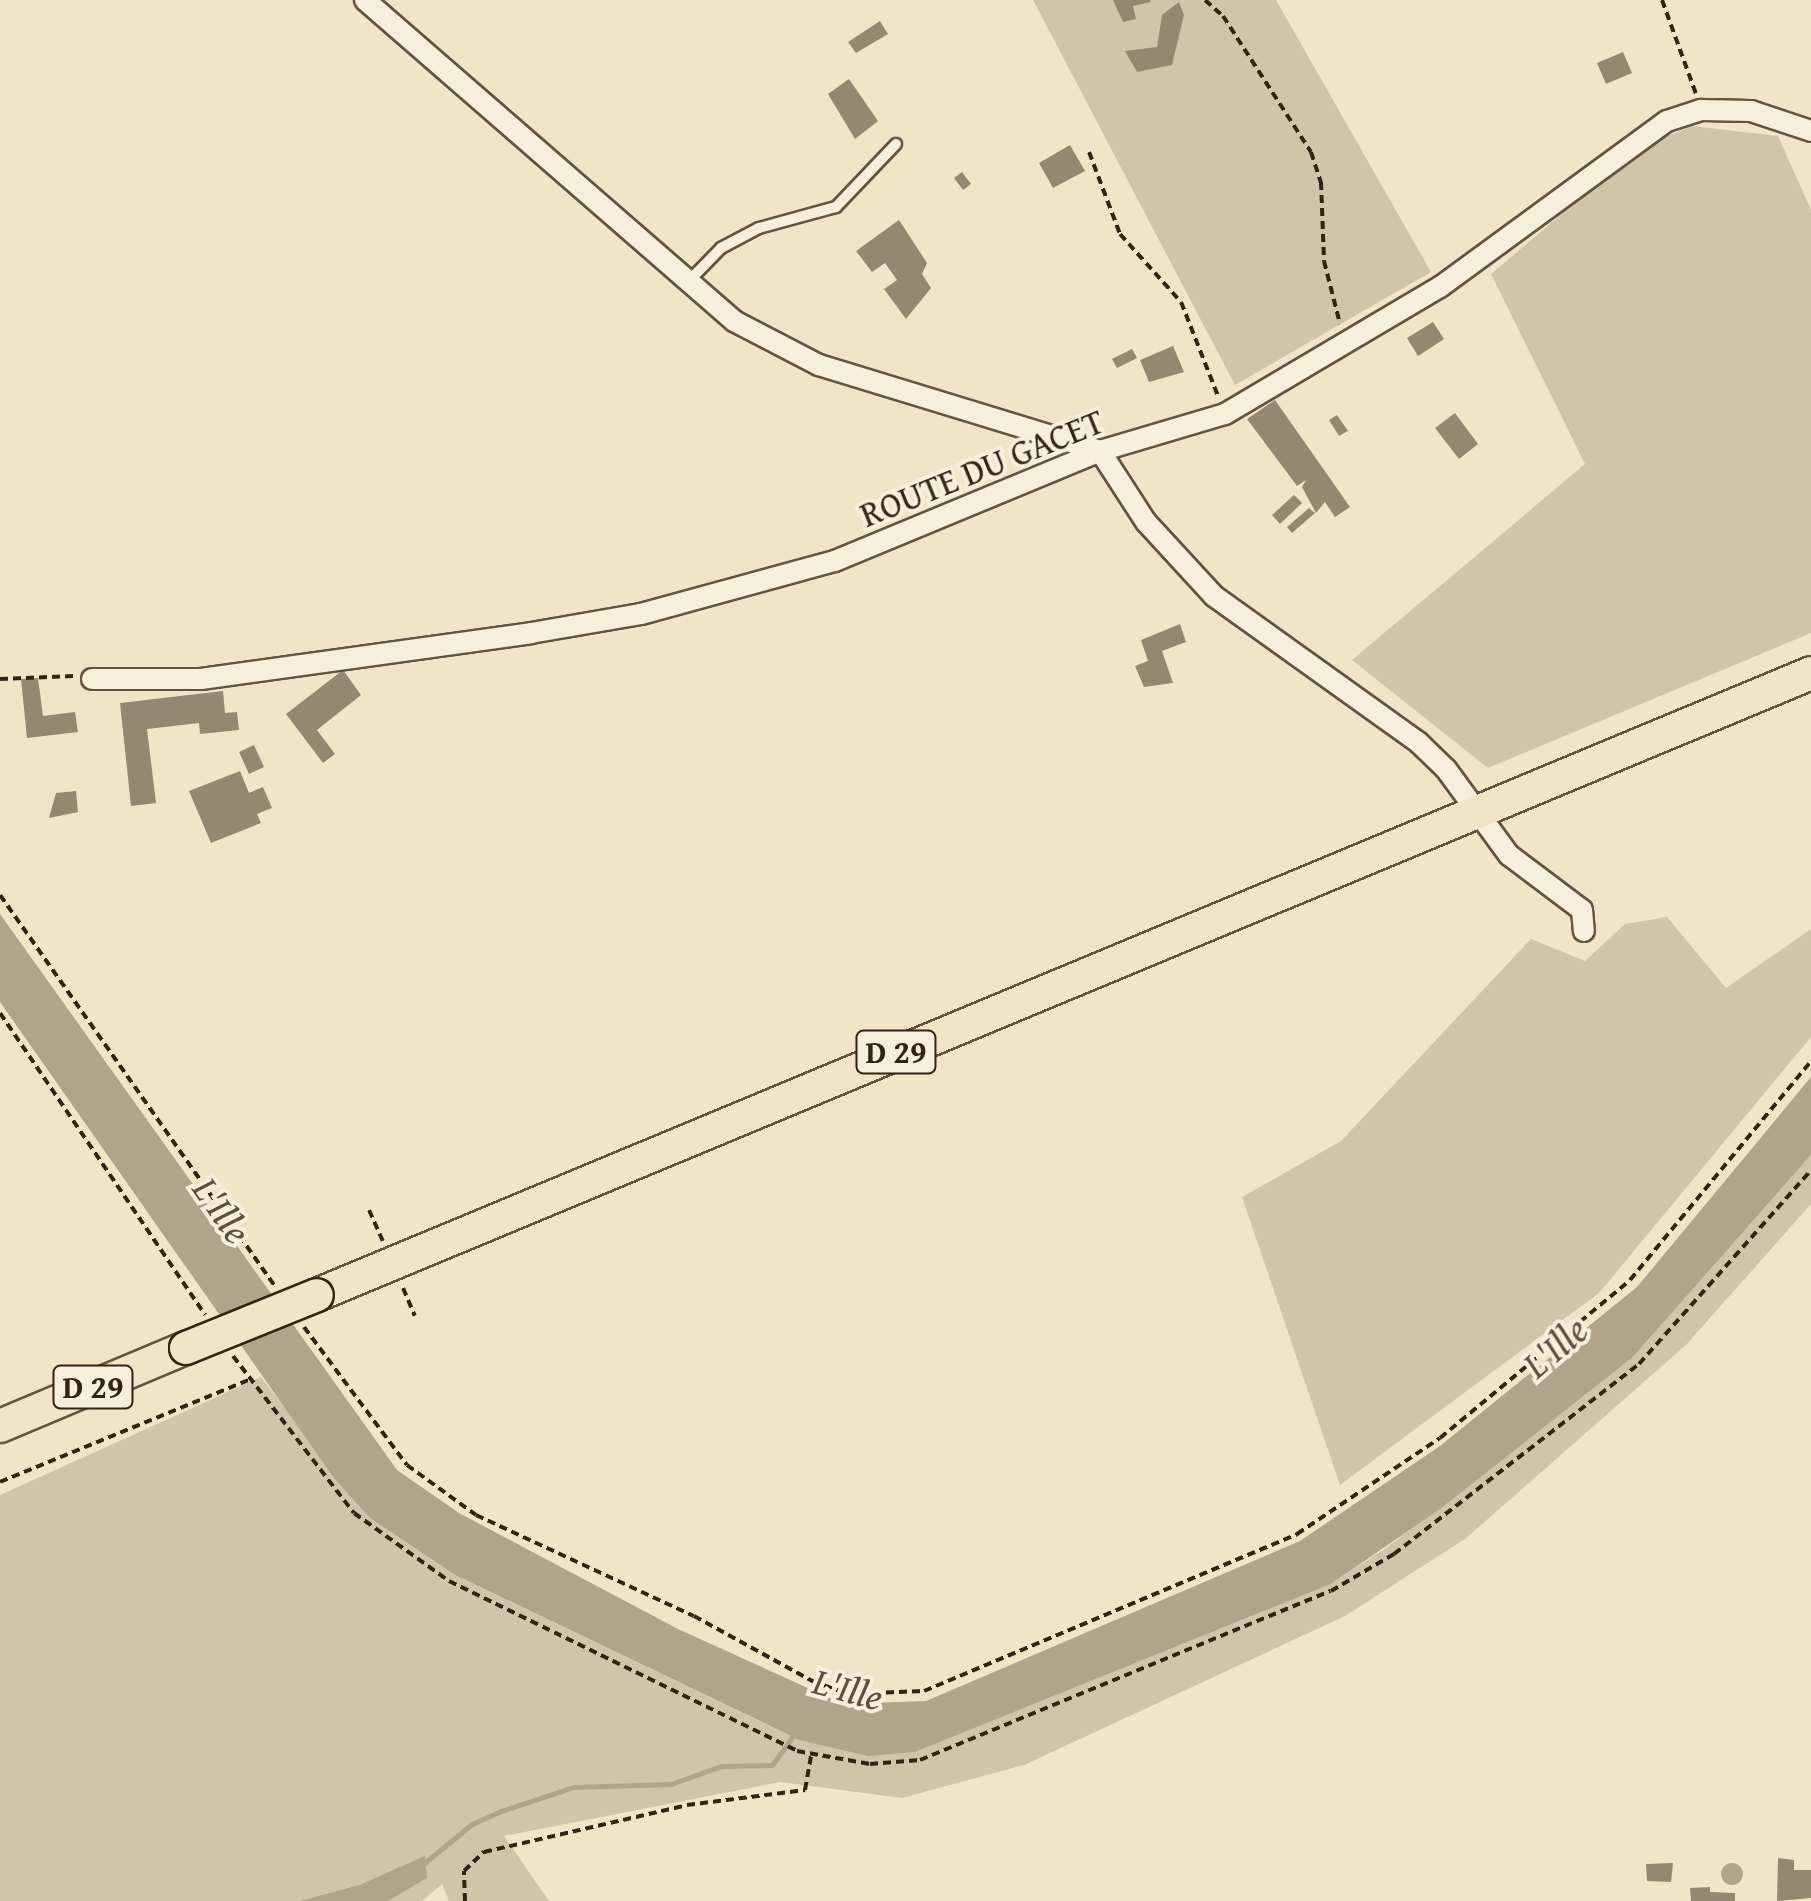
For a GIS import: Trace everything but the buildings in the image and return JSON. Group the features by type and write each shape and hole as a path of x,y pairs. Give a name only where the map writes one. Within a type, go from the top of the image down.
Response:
{"main road":[{"name":"D 29","path":"0,1426 186,1348 308,1309 1476,811 1811,674"}],"street":[{"path":"364,0 734,320 819,365 1100,451 1146,522 1214,596 1418,742 1510,854 1582,910 1584,931"},
{"name":"ROUTE DU GACET","path":"92,679 142,683 260,672 641,614 835,560 1100,451 1225,414 1486,255 1638,137 1701,110 1751,111 1811,131"}],"lane":[{"path":"687,283 721,248 759,228 836,207 864,185 896,144"}],"path":[{"path":"1206,0 1223,16 1311,152 1322,182 1324,261 1346,343"},
{"path":"1662,0 1701,110"},
{"path":"1089,152 1120,234 1182,302 1225,414"},
{"path":"0,679 47,672 92,679"},
{"path":"0,896 278,1291"},
{"path":"0,1013 206,1316"},
{"path":"308,1309 407,1465 476,1515 694,1616 812,1681 846,1694 924,1691 1297,1534 1440,1438 1630,1280 1811,1061"},
{"path":"227,1348 354,1513 449,1580 797,1751 870,1764 920,1760 1331,1591 1446,1516 1639,1364 1811,1170"},
{"path":"369,1210 383,1241"},
{"path":"403,1288 415,1316"},
{"path":"0,1482 248,1380"},
{"path":"465,1901 464,1871 484,1852 668,1808 779,1788 805,1790 811,1756"}],"shaded area":[{"path":"1033,0 1276,0 1431,272 1235,385"},
{"path":"1692,126 1778,136 1811,210 1811,633 1488,768 1352,660 1585,464 1491,274 1641,147"},
{"path":"0,914 397,1470 459,1513 678,1629 843,1704 926,1701 1300,1541 1440,1446 1637,1287 1811,1077 1811,1155 1633,1357 1440,1509 1331,1584 915,1752 868,1756 799,1740 455,1575 370,1518 334,1478 0,1002"},
{"path":"1667,917 1726,988 1811,929 1811,1037 1599,1293 1340,1485 1242,1197 1341,1141 1531,939 1585,961 1625,924"},
{"path":"1811,1155 1811,1204 1686,1345 1465,1539 1345,1616 1024,1765 902,1798 780,1782 504,1836 549,1901 449,1901 442,1884 422,1901 388,1901 426,1878 425,1857 359,1885 299,1901 0,1901 0,1495 261,1377 370,1518 455,1575 799,1740 915,1752 1331,1584 1389,1546 1633,1357"},
{"path":"425,1856 427,1878 388,1901 299,1901 359,1885"},
{"path":"1728,1863 1736,1863 1743,1874 1736,1885 1728,1885 1721,1878 1721,1870"}],"waterway":[{"path":"422,1865 472,1824 501,1811 574,1787 671,1784 721,1766 772,1765 794,1735"}],"water label":[{"name":"L'Ille","path":"222,1210"},
{"name":"L'Ille","path":"1555,1347"},
{"name":"L'Ille","path":"848,1689"}]}
